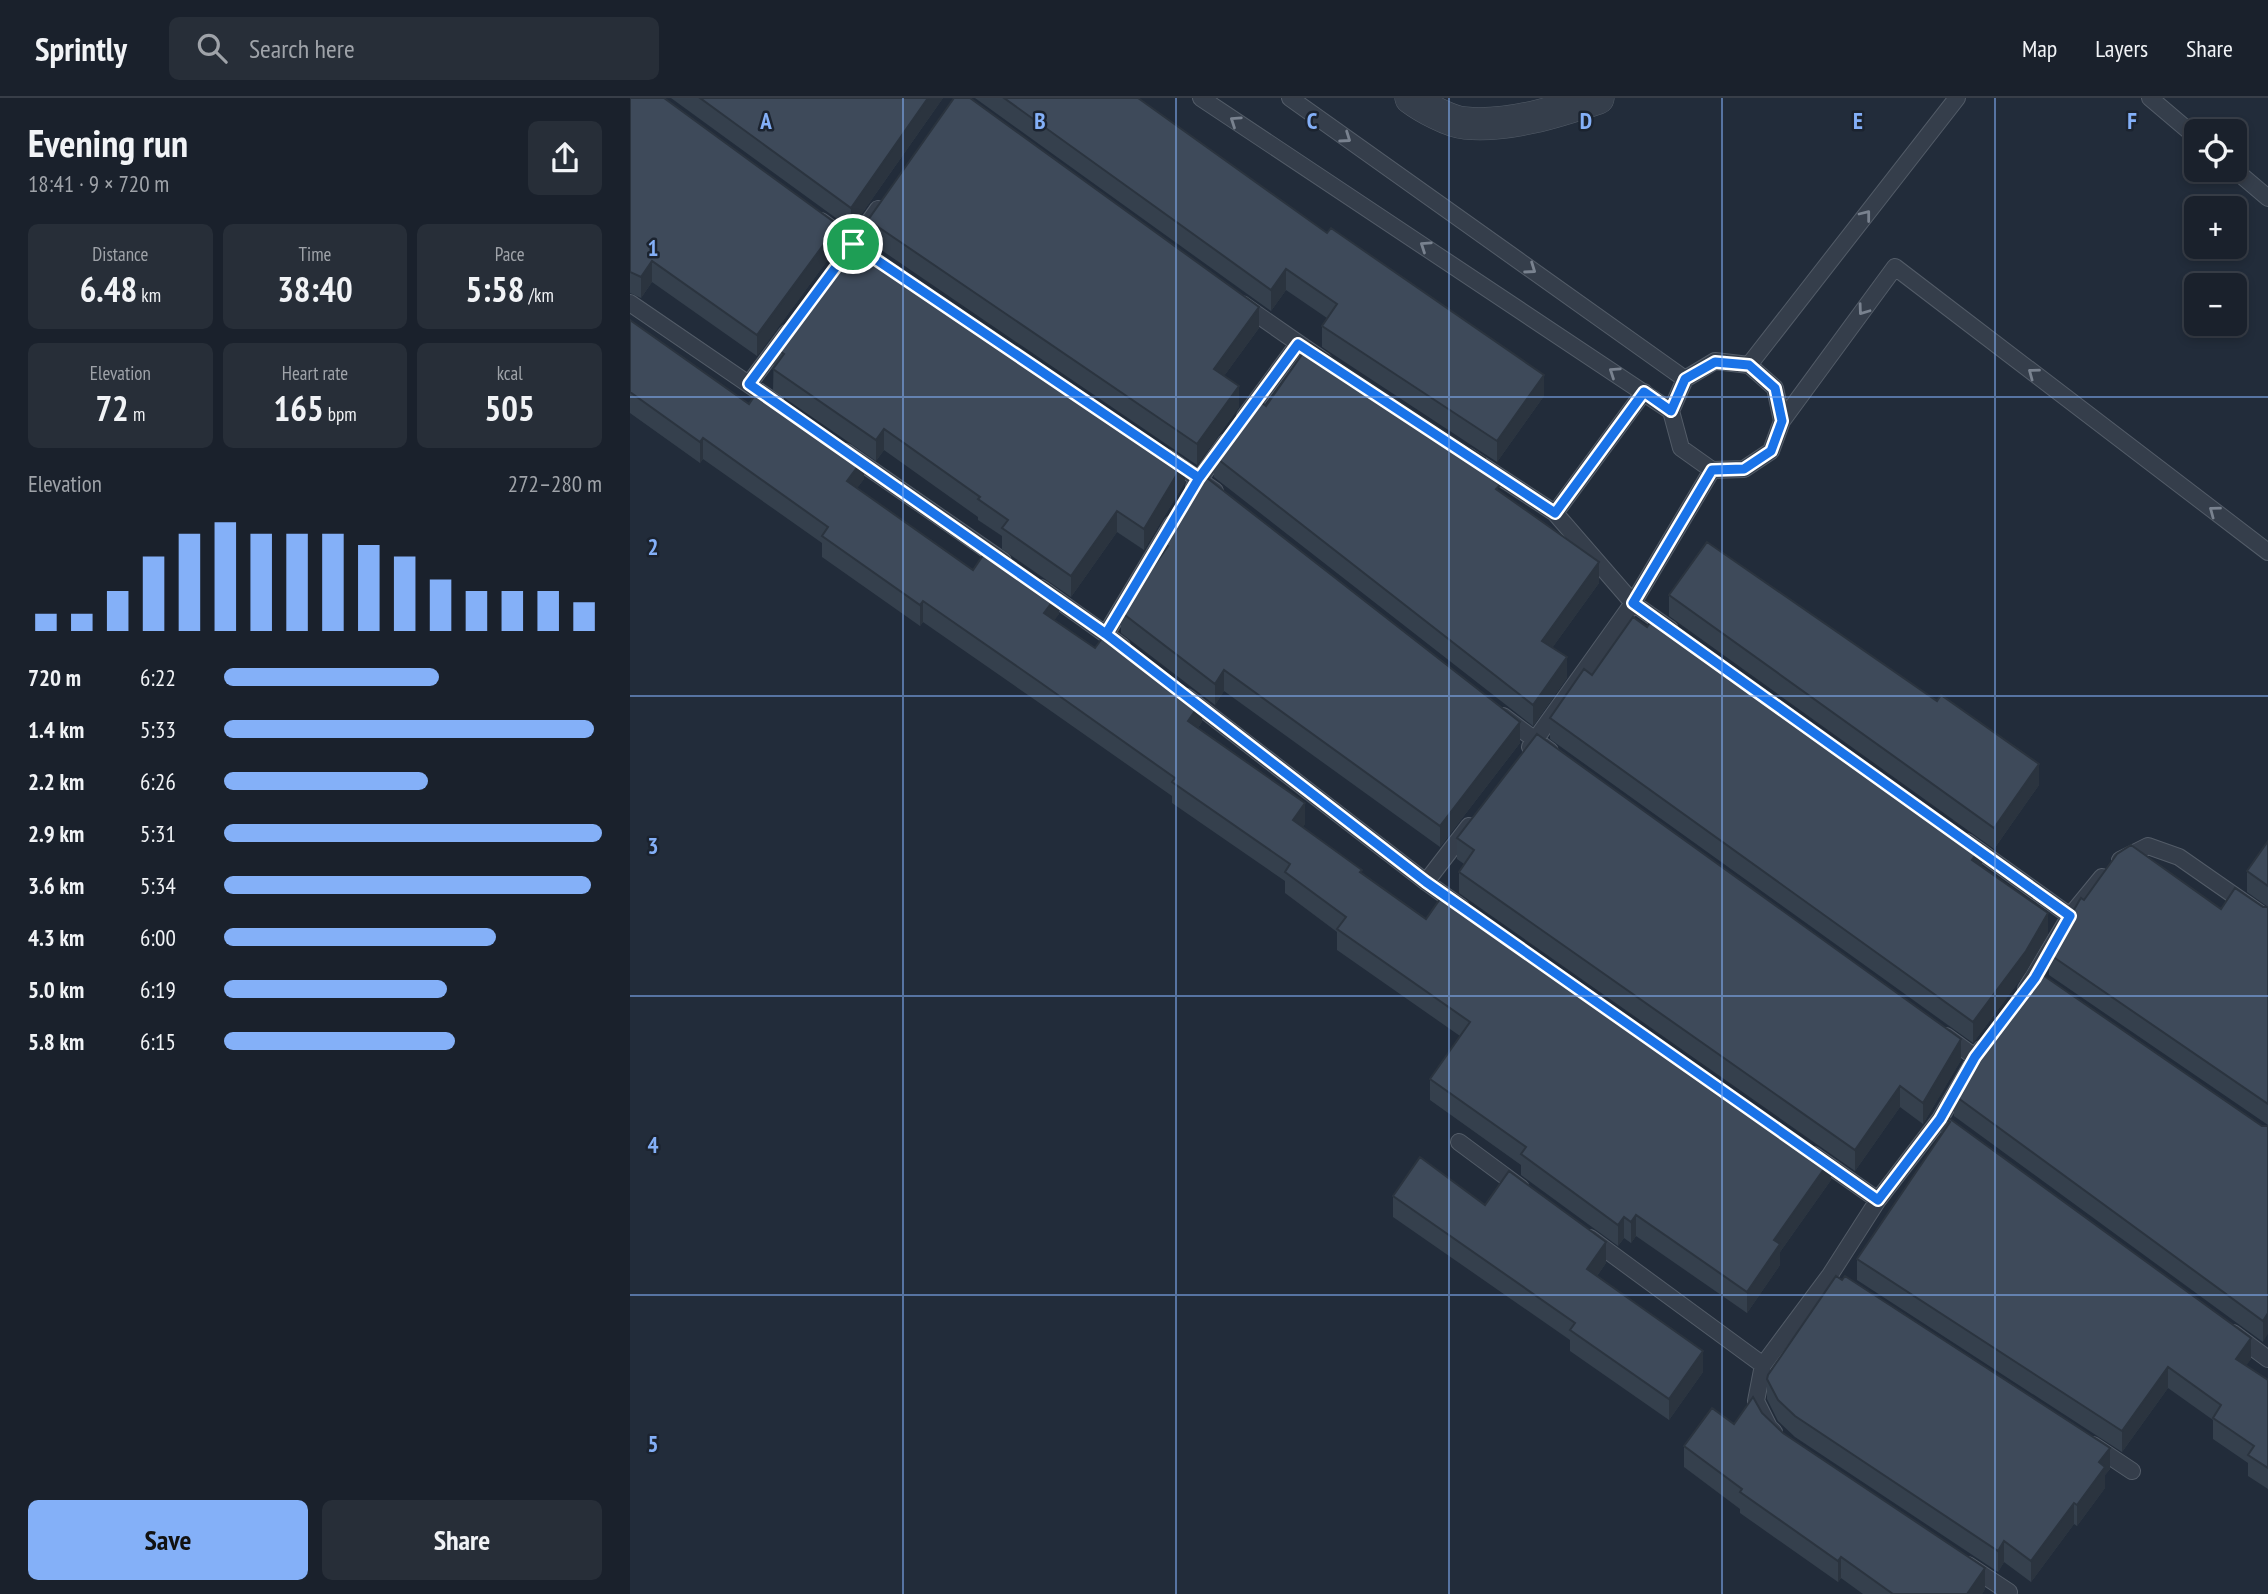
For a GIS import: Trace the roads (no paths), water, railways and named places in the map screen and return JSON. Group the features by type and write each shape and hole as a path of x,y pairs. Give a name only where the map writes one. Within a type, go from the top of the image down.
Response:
{"street":[{"path":"1411,98 1421,106 1463,123 1511,121 1598,98"}],"lane":[{"path":"1201,98 1671,411"},
{"path":"1290,98 1685,379"},
{"path":"1749,365 1957,98"},
{"path":"2150,98 2184,127"},
{"path":"2247,180 2268,198"},
{"path":"837,266 885,200"},
{"path":"809,212 876,260"},
{"path":"1782,421 1775,388 1749,365 1715,362 1685,379 1671,411 1681,448 1712,470 1744,469 1771,451 1782,421 1895,267 2268,552"},
{"path":"1230,295 1333,367"},
{"path":"630,303 793,415"},
{"path":"749,384 797,320"},
{"path":"1106,634 1199,478 1298,344"},
{"path":"1555,513 1644,392"},
{"path":"1450,444 1555,513 1633,603 1678,635"},
{"path":"838,446 1139,659"},
{"path":"1153,447 1232,504"},
{"path":"1518,762 1633,603 1712,470"},
{"path":"1172,685 1471,914"},
{"path":"1492,707 1557,757"},
{"path":"1426,882 1476,817"},
{"path":"1958,835 2070,916"},
{"path":"2020,998 2040,982 2070,916 2110,867 2148,846 2179,857 2268,919"},
{"path":"1930,1025 1975,1057"},
{"path":"1789,1445 1769,1427 1756,1401 1763,1365 1836,1278 1878,1200 1945,1123 1975,1057 1990,1037"},
{"path":"1459,1142 1538,1200"},
{"path":"1799,1145 1878,1200"},
{"path":"1583,1233 1763,1365"},
{"path":"2224,1327 2268,1359"},
{"path":"2074,1433 2132,1471"},
{"path":"1951,1553 2008,1592"}]}
